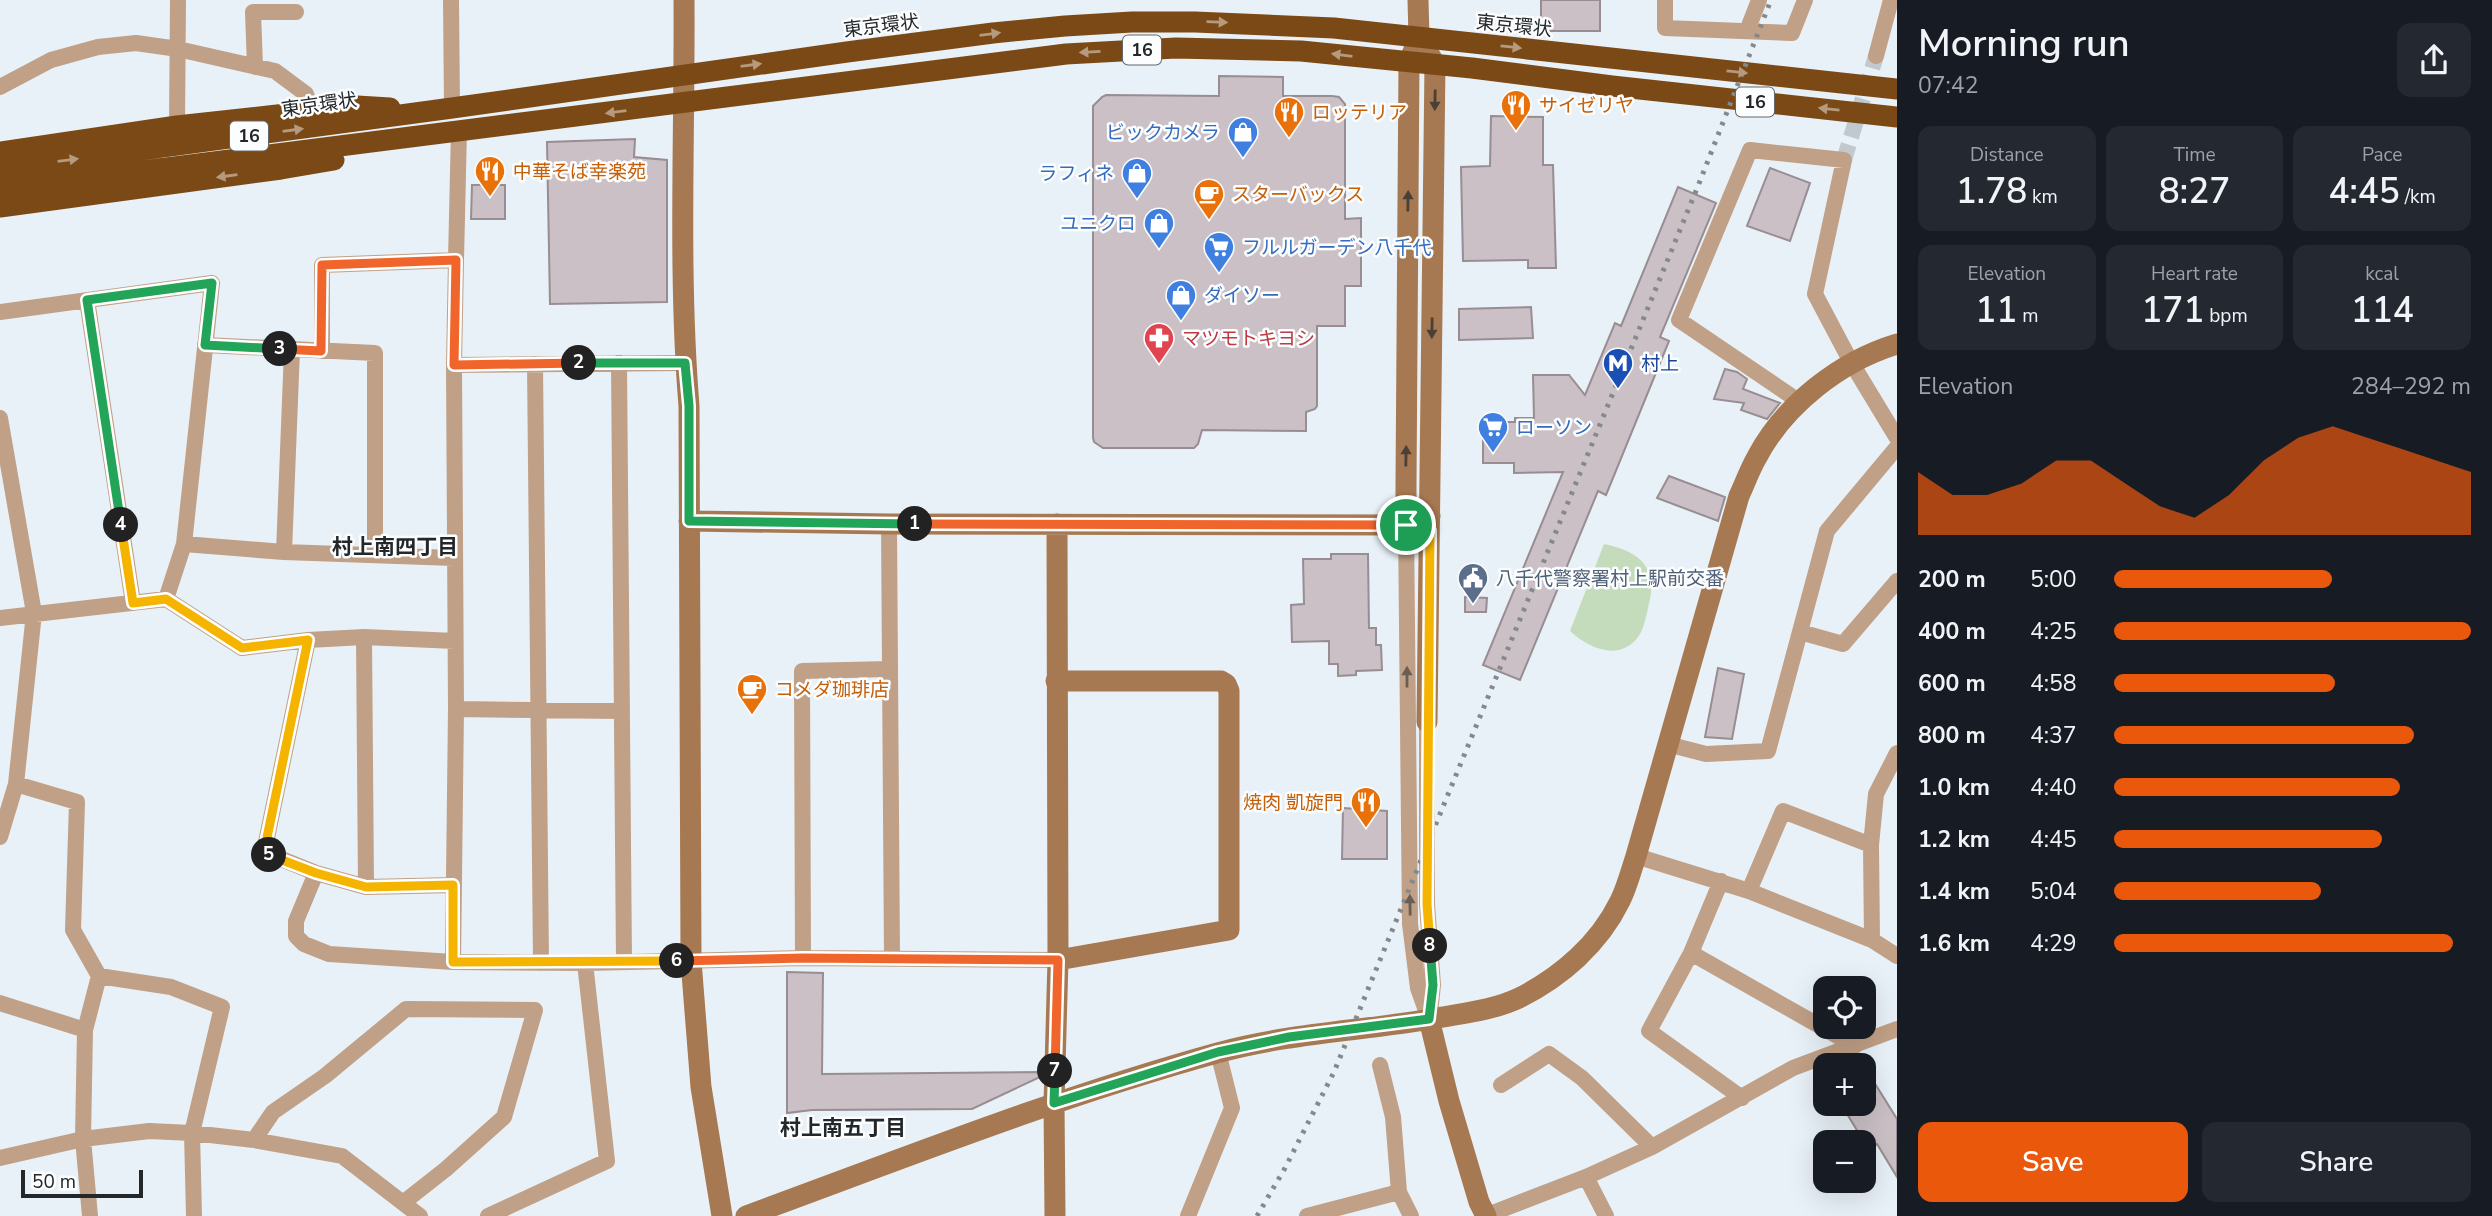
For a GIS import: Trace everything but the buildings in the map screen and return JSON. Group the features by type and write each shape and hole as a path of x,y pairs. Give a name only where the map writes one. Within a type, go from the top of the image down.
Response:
{"highway":[{"name":"東京環状","path":"0,169 993,33 1132,22 1258,23 1334,28 1897,89"},
{"name":"16","path":"0,189 1066,54 1120,50 1176,48 1301,51 1897,117"},
{"name":"16","path":"0,152 177,127 357,106 442,110"},
{"name":"16","path":"0,207 281,169 356,156 448,132"}],"street":[{"path":"177,127 178,0"},
{"path":"442,110 451,0"},
{"path":"684,0 691,961 701,1087 722,1216"},
{"path":"1418,0 1419,37 1409,62 1406,525 1410,924 1418,988 1479,1202 1486,1216 1586,1177 1652,1147 1793,1068 1897,1029"},
{"path":"1665,0 1665,28 1792,33 1805,0"},
{"path":"1747,31 1759,0"},
{"path":"1876,56 1891,0"},
{"path":"255,66 253,12 296,12"},
{"path":"1419,37 1435,64 1427,722 1427,904 1433,985 1429,1019"},
{"path":"0,87 51,60 98,47 136,43 178,49 275,71 306,94 312,111"},
{"path":"448,132 456,260 453,962"},
{"path":"1800,402 1679,320 1750,150 1844,160 1815,294 1851,362 1897,439"},
{"path":"321,351 322,265 456,260"},
{"path":"0,312 212,283 184,544 166,599"},
{"path":"87,300 133,603"},
{"path":"746,1216 1054,1103 1218,1052 1289,1037 1475,1012 1516,1000 1549,982 1591,946 1620,901 1636,856 1739,496 1758,455 1800,402 1851,362 1897,344"},
{"path":"205,345 375,353 374,555"},
{"path":"285,552 292,350"},
{"path":"619,363 624,962"},
{"path":"454,365 685,363"},
{"path":"535,364 541,962"},
{"path":"0,418 8,511 34,613 16,784 0,838"},
{"path":"1667,744 1706,754 1768,751 1827,531 1897,447"},
{"path":"689,521 889,524 1430,524"},
{"path":"889,524 892,958"},
{"path":"1055,1216 1054,1103 1058,960 1057,524"},
{"path":"184,544 285,552 454,558"},
{"path":"1800,632 1843,644 1897,581"},
{"path":"0,618 166,599 242,648 364,637 455,641"},
{"path":"364,637 366,887"},
{"path":"308,640 264,852 316,873 366,887 453,885"},
{"path":"803,958 802,671 890,669"},
{"path":"316,873 296,921 296,936 304,944 329,954 453,962 585,963 803,958 1058,960 1229,930 1229,704 1226,684 1221,681 1056,681"},
{"path":"456,709 622,711"},
{"path":"1872,940 1871,845 1876,794 1897,753"},
{"path":"16,784 77,802 73,930 99,976 85,1030 83,1139 90,1216"},
{"path":"1749,891 1783,811 1871,845"},
{"path":"1636,856 1721,880 1872,940 1897,956"},
{"path":"1721,880 1691,953 1648,1031 1742,1098"},
{"path":"1691,953 1855,1046"},
{"path":"488,1216 607,1161 585,963"},
{"path":"99,976 171,987 222,1007 192,1133 194,1216"},
{"path":"0,1003 85,1030"},
{"path":"254,1140 272,1112 326,1076 405,1009 535,1010 504,1117 404,1202"},
{"path":"1188,1216 1231,1108 1218,1052"},
{"path":"1501,1085 1549,1054 1582,1078 1652,1147"},
{"path":"1380,1065 1393,1117 1399,1192 1411,1216"},
{"path":"0,1158 83,1139 149,1131 254,1140 342,1156 420,1216"},
{"path":"1586,1177 1606,1216"},
{"path":"1307,1216 1399,1192"}],"green space":[{"path":"1604,544 1618,547 1638,558 1645,565 1651,583 1651,595 1640,634 1633,643 1615,651 1596,648 1570,631"}],"tunnel":[{"path":"1844,160 1876,56"}],"railway":[{"path":"1257,1216 1334,1072 1698,186 1771,0"}],"place":[{"name":"サイゼリヤ","path":"1516,132"},
{"name":"ロッテリア","path":"1289,139"},
{"name":"ビックカメラ","path":"1243,159"},
{"name":"中華そば幸楽苑","path":"490,198"},
{"name":"ラフィネ","path":"1137,200"},
{"name":"スターバックス","path":"1209,221"},
{"name":"ユニクロ","path":"1159,250"},
{"name":"フルルガーデン八千代","path":"1219,274"},
{"name":"ダイソー","path":"1181,322"},
{"name":"マツモトキヨシ","path":"1159,365"},
{"name":"村上","path":"1618,390"},
{"name":"ローソン","path":"1493,454"},
{"name":"八千代警察署村上駅前交番","path":"1473,605"},
{"name":"コメダ珈琲店","path":"752,716"},
{"name":"焼肉 凱旋門","path":"1366,829"}],"district":[{"name":"村上南四丁目","path":"395,547"},
{"name":"村上南五丁目","path":"843,1128"}],"route":[{"path":"456,260 454,365 685,363 689,406 689,521 1406,525 1430,531 1427,904 1433,985 1429,1019 1289,1037 1218,1052 1054,1103 1058,960 803,958 585,963 453,962 453,885 366,887 316,873 264,852 308,640 242,648 166,599 133,603 87,300 212,283 205,345 321,351 322,265 456,260"}]}
